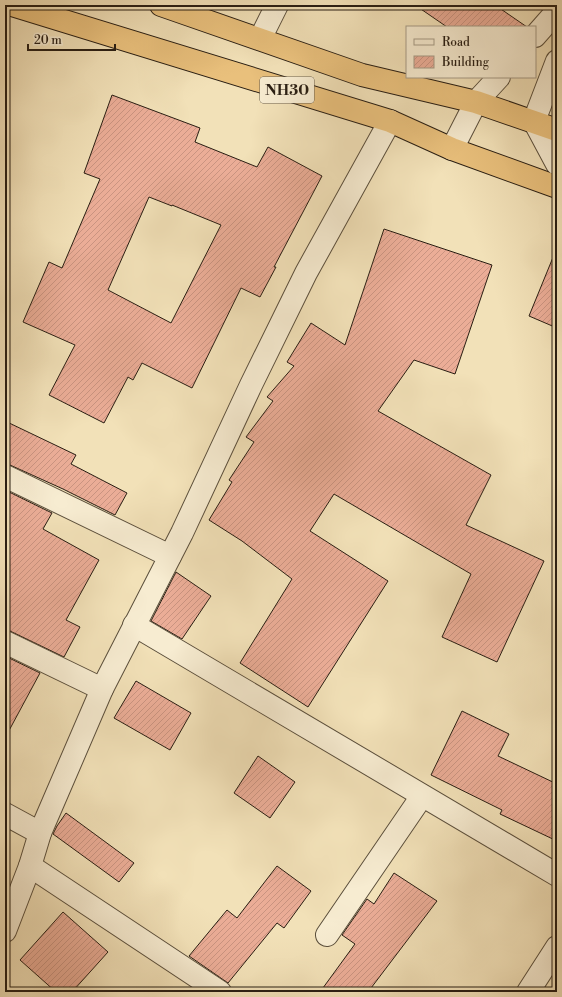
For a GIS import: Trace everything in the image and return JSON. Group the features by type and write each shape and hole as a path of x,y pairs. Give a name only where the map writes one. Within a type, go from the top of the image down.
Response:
{"highway":[{"name":"NH30","path":"12,5 390,122 452,149 557,187"},
{"name":"NH30","path":"161,5 362,75 476,102 557,130"}],"street":[{"path":"260,39 277,5"},
{"path":"536,35 557,11"},
{"path":"557,61 534,121 557,164"},
{"path":"452,149 476,102 498,78"},
{"path":"5,931 30,866 40,833 102,689 170,556 306,273 390,122"},
{"path":"5,476 170,556"},
{"path":"134,625 557,875"},
{"path":"5,642 102,689"},
{"path":"327,935 422,796"},
{"path":"5,814 40,833"},
{"path":"30,866 220,992"},
{"path":"528,992 557,947"}],"building":[{"path":"415,5 495,5 526,26 446,26"},
{"path":"112,95 200,128 195,142 257,167 268,147 322,176 274,267 276,267 260,297 241,288 192,388 142,363 133,380 128,377 104,423 49,395 75,345 23,322 49,262 62,268 100,179 84,173","holes":["149,197 221,225 171,323 108,290"]},
{"path":"384,229 492,265 455,374 414,360 378,411 491,475 466,525 544,561 497,662 442,637 471,574 334,494 310,531 388,581 308,707 240,663 292,579 242,541 209,520 232,482 229,480 254,442 246,437 273,401 267,397 294,366 287,362 311,323 345,345"},
{"path":"557,250 557,328 529,316"},
{"path":"5,421 76,455 71,464 127,493 115,515 63,489 5,464"},
{"path":"5,490 52,513 43,529 99,560 66,620 80,627 64,657 5,630"},
{"path":"176,572 211,596 182,639 151,621"},
{"path":"5,656 40,673 5,738"},
{"path":"136,681 191,713 170,750 114,718"},
{"path":"462,711 509,734 498,756 557,784 557,841 500,814 502,810 431,775"},
{"path":"258,756 295,782 270,818 234,793"},
{"path":"66,813 134,863 119,882 53,834"},
{"path":"277,866 311,891 284,928 277,923 228,983 189,956 227,910 237,918"},
{"path":"394,873 437,901 368,992 320,992 355,944 342,935 367,899 374,904"},
{"path":"63,912 108,952 72,992 56,992 20,960"}]}
